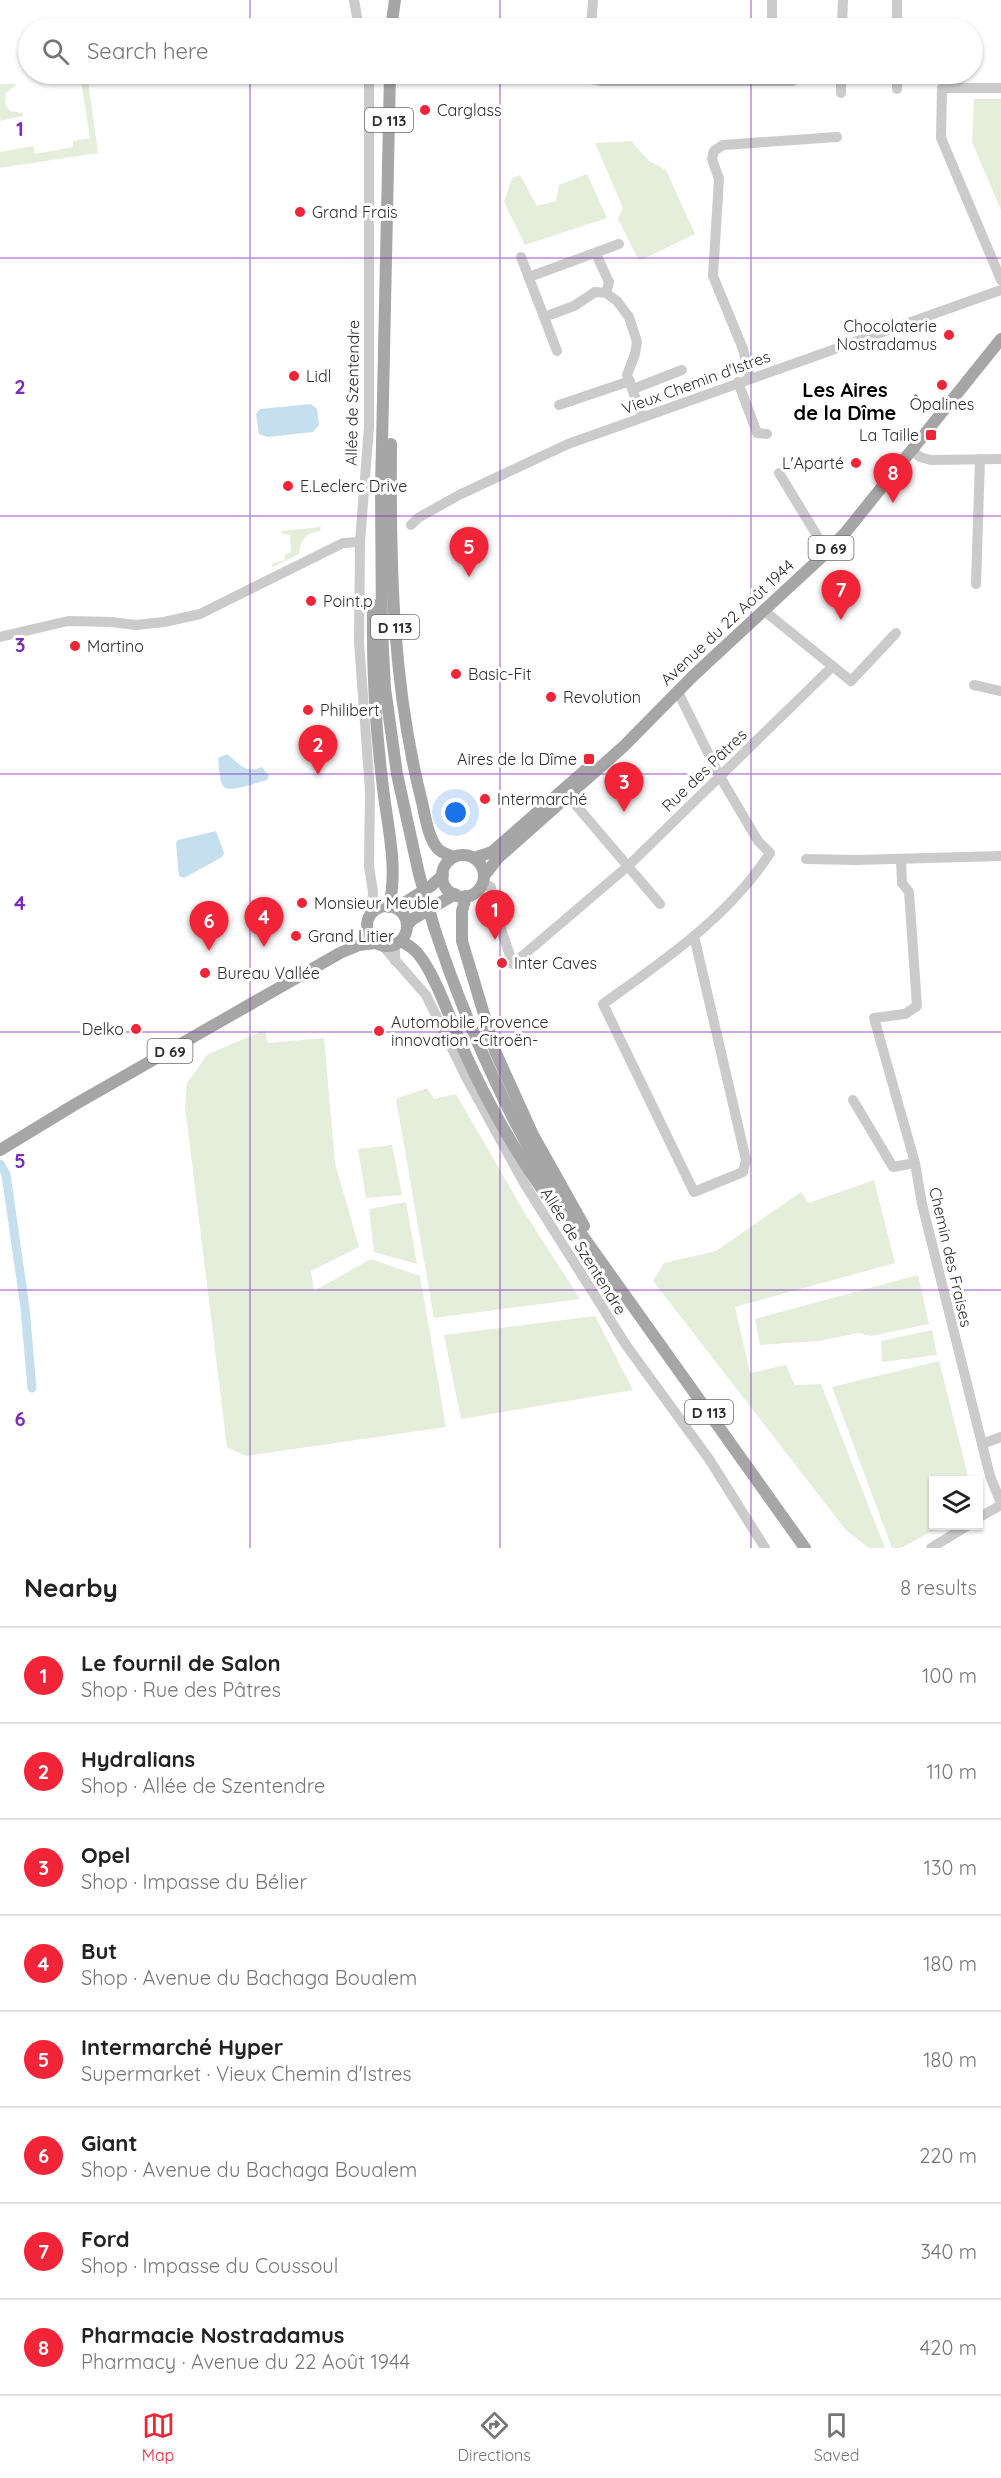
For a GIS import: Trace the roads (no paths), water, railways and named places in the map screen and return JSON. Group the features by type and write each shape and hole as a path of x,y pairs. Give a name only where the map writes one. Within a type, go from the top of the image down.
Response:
{"main road":[{"path":"387,0 390,18"},
{"path":"392,18 395,0"},
{"name":"D 113","path":"390,84 381,490 381,621 385,688 397,774 419,874 434,927 462,1008 496,1086 530,1154 560,1204 805,1548"},
{"name":"Avenue du 22 Août 1944","path":"474,858 492,852 624,746 634,733 827,552 1001,339"},
{"name":"D 113","path":"385,382 391,415 390,514 395,620 409,744 434,842 439,850 454,857"},
{"path":"381,490 375,562 373,640 378,742 394,870 390,907"},
{"name":"Avenue du 22 Août 1944","path":"483,879 498,858 542,814"},
{"path":"407,925 413,919 460,895 476,892 483,879 483,868 474,858 461,855 454,857 432,886 390,907 372,913 367,928 379,944 398,943 411,946 426,966 470,1063 534,1179 549,1199 560,1204"},
{"path":"443,874 446,886 460,895"},
{"path":"460,895 462,941 495,1051 533,1135 579,1216 599,1257"},
{"path":"390,907 404,916 407,925 405,936 398,943"},
{"name":"D 69","path":"340,953 367,928"},
{"name":"D 69","path":"0,1150 75,1104 340,953 359,945 379,944"}],"street":[{"path":"354,0 357,18"},
{"path":"592,18 593,0"},
{"path":"772,0 772,18"},
{"path":"842,18 843,0"},
{"path":"897,0 897,18"},
{"name":"Allée de Szentendre","path":"369,84 369,438 360,542 359,642 369,784 369,866 373,892 372,913"},
{"path":"841,84 841,93"},
{"path":"897,84 897,89"},
{"path":"1001,88 942,88 941,138 1001,280"},
{"path":"750,378 744,349 713,276 719,179 712,159 714,151 723,145 837,137"},
{"path":"529,277 619,244"},
{"path":"596,254 609,282 606,293"},
{"path":"521,257 557,351"},
{"name":"Vieux Chemin d'Istres","path":"411,525 418,518 459,495 568,444 1001,290"},
{"path":"544,317 574,306 595,292 606,293 617,301 629,317 637,342 627,375 642,416"},
{"path":"559,405 682,370"},
{"path":"738,382 757,433 767,434"},
{"path":"912,450 920,457 931,460 1001,459"},
{"path":"976,584 980,459"},
{"path":"779,473 827,552"},
{"path":"969,552 971,543 977,540"},
{"path":"0,637 68,621 135,625 164,622 200,614 343,543 360,542"},
{"path":"763,610 851,681 896,633"},
{"name":"Rue des Pâtres","path":"483,879 490,887 495,912 513,964 628,866 833,666"},
{"path":"974,685 1001,691"},
{"path":"678,692 719,775 758,841 770,853 755,875 682,947 603,1004 694,1192 743,1172 746,1160 694,936"},
{"path":"565,794 660,904"},
{"path":"806,859 902,860 968,855 1001,856"},
{"name":"Chemin des Fraises","path":"902,860 902,884 909,892 916,1006 904,1014 874,1018 915,1163 920,1194 990,1476 1001,1504"},
{"path":"373,892 390,907"},
{"path":"394,961 398,943"},
{"name":"Allée de Szentendre","path":"379,944 426,995 466,1077 524,1183 619,1335 709,1459 765,1548"},
{"path":"682,947 700,954"},
{"path":"853,1100 893,1167 915,1163"},
{"path":"982,1443 1001,1437"},
{"path":"983,1515 1001,1504"},
{"path":"931,1548 960,1530"}],"water":[{"path":"311,404 317,409 319,425 313,432 268,437 259,434 256,414 260,409"},
{"path":"227,754 247,769 262,767 269,776 267,780 227,789 222,785 218,758"},
{"path":"216,831 224,853 222,857 184,878 179,876 176,843 178,840"}],"waterway":[{"path":"0,1164 6,1174 25,1308 32,1388"}],"place":[{"name":"Carglass","path":"425,110"},
{"name":"Grand Frais","path":"300,212"},
{"name":"Chocolaterie Nostradamus","path":"949,335"},
{"name":"Lidl","path":"294,376"},
{"name":"Ôpalines","path":"942,385"},
{"name":"La Taille","path":"931,435"},
{"name":"L'Aparté","path":"856,463"},
{"name":"E.Leclerc Drive","path":"288,486"},
{"name":"Pharmacie Nostradamus","path":"893,503"},
{"name":"Intermarché Hyper","path":"469,577"},
{"name":"Point.p","path":"311,601"},
{"name":"Ford","path":"841,620"},
{"name":"Martino","path":"75,646"},
{"name":"Basic-Fit","path":"456,674"},
{"name":"Revolution","path":"551,697"},
{"name":"Philibert","path":"308,710"},
{"name":"Aires de la Dîme","path":"589,759"},
{"name":"Hydralians","path":"318,775"},
{"name":"Intermarché","path":"485,799"},
{"name":"Opel","path":"624,812"},
{"name":"Monsieur Meuble","path":"302,903"},
{"name":"Grand Litier","path":"296,936"},
{"name":"Le fournil de Salon","path":"495,940"},
{"name":"But","path":"264,947"},
{"name":"Giant","path":"209,951"},
{"name":"Inter Caves","path":"502,963"},
{"name":"Bureau Vallée","path":"205,973"},
{"name":"Delko","path":"136,1029"},
{"name":"Automobile Provence innovation -Citroën-","path":"379,1031"}],"district":[{"name":"Les Aires de la Dîme","path":"845,400"}]}
